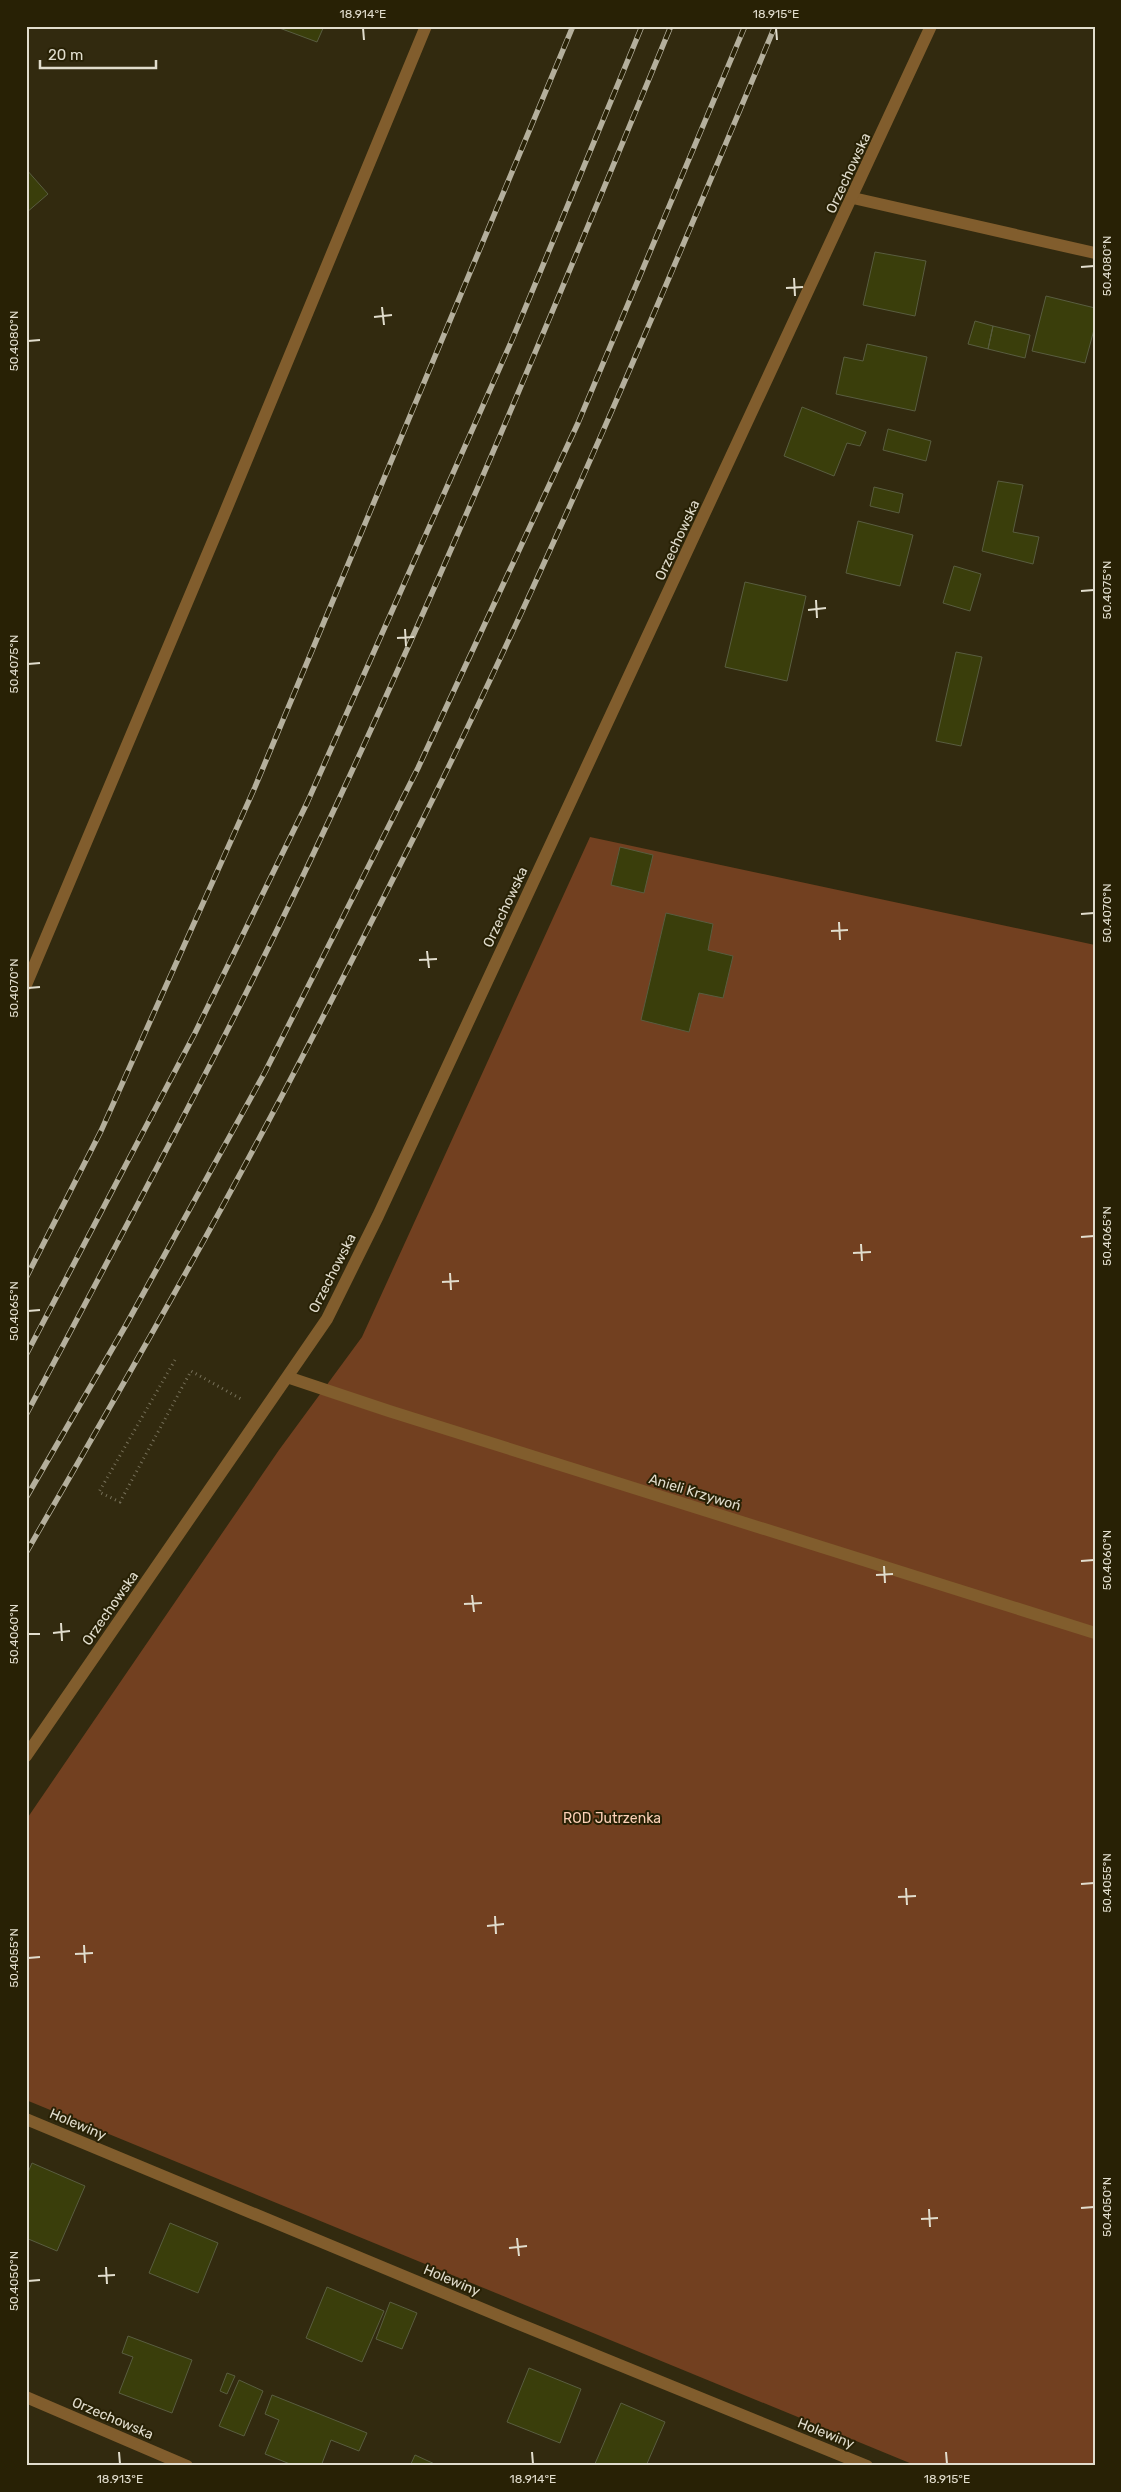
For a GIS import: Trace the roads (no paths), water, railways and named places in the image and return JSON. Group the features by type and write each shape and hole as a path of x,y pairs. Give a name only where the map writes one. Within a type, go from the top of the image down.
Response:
{"street":[{"path":"26,985 224,517 426,26"},
{"name":"Orzechowska","path":"26,1756 327,1318 378,1216 853,198 931,26"},
{"path":"853,198 1095,253"},
{"name":"Anieli Krzywoń","path":"287,1377 389,1411 1095,1633"},
{"name":"Holewiny","path":"26,2119 493,2314 867,2466"},
{"name":"Orzechowska","path":"26,2397 187,2466"}],"railway":[{"path":"26,1278 101,1131 255,787 573,26"},
{"path":"26,1355 195,1033 307,803 512,340 642,26"},
{"path":"26,1415 248,990 364,745 499,438 671,26"},
{"path":"26,1498 126,1325 265,1072 418,768 578,423 745,26"},
{"path":"26,1553 233,1188 321,1022 417,831 512,632 603,432 775,26"}],"park label":[{"name":"ROD Jutrzenka","path":"612,1818"}]}
